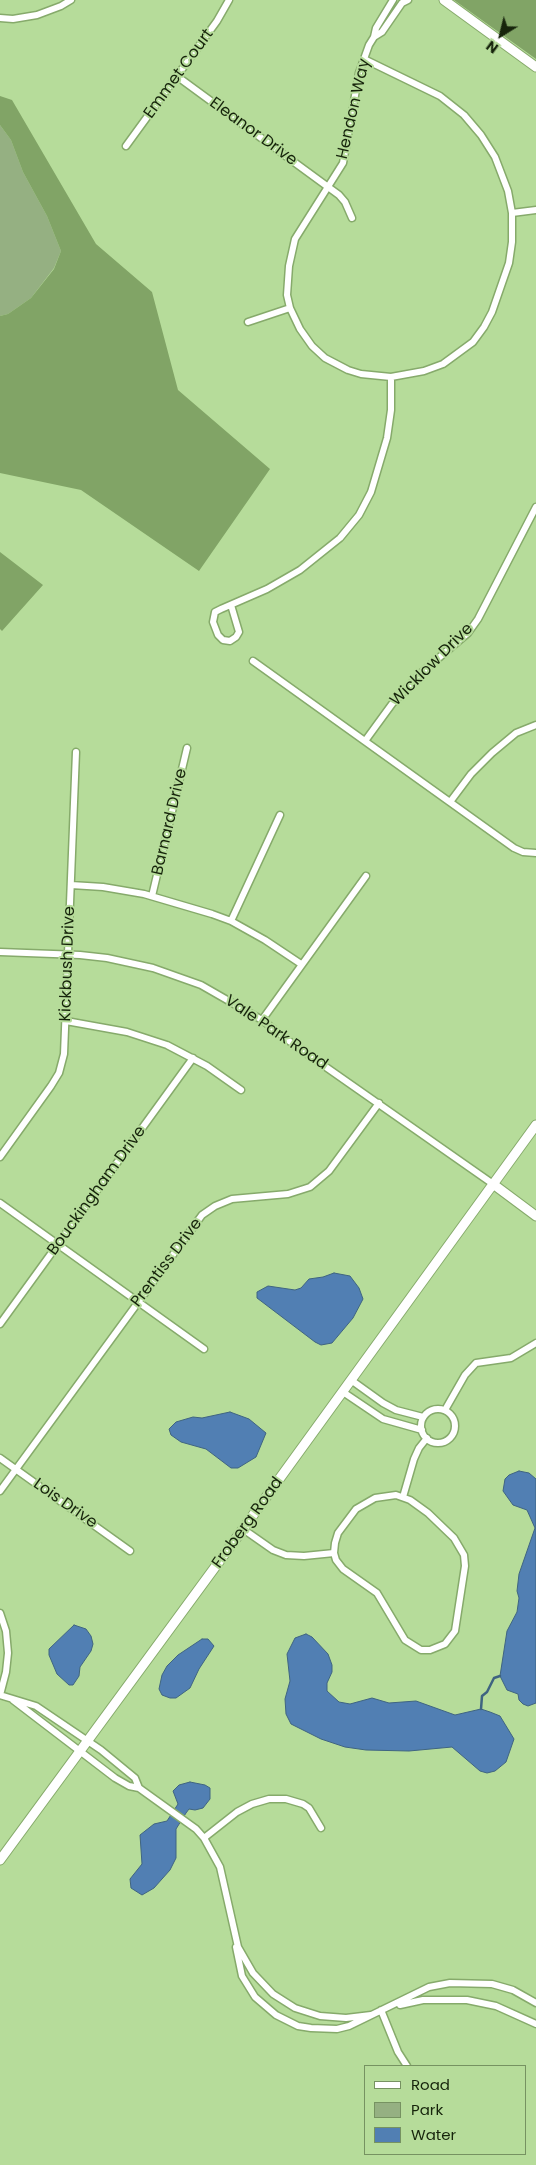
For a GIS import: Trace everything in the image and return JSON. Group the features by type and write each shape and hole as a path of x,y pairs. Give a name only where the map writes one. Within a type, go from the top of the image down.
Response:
{"main road":[{"path":"444,0 536,66"},
{"name":"Froberg Road","path":"0,1860 536,1125"},
{"path":"493,1184 536,1216"}],"street":[{"path":"0,18 13,19 37,15 71,0"},
{"name":"Emmet Court","path":"126,146 218,21 228,0"},
{"name":"Hendon Way","path":"364,59 440,96 464,115 495,156 508,191 512,213 512,242 503,285 492,312 473,342 443,364 424,371 391,377 354,372 336,365 325,358 307,340 290,308 287,295 288,266 296,239 343,162 359,72 364,59 374,37 379,21 393,0"},
{"name":"Hendon Way","path":"374,37 382,32 403,1"},
{"name":"Eleanor Drive","path":"178,77 329,187 345,202 352,218"},
{"path":"512,213 536,210"},
{"path":"248,322 290,308"},
{"path":"231,605 239,632 236,638 230,641 224,640 218,635 213,617 215,612 231,605 267,590 300,570 340,538 359,515 371,492 387,438 391,410 391,377"},
{"name":"Wicklow Drive","path":"366,741 398,698 421,673 468,633 478,619 536,507"},
{"path":"253,662 514,848 523,852 536,853"},
{"path":"450,802 471,774 492,753 516,733 536,725"},
{"name":"Barnard Drive","path":"152,896 187,748"},
{"name":"Kickbush Drive","path":"0,1157 59,1073 64,1054 76,752"},
{"path":"231,921 280,815"},
{"path":"262,1020 366,876"},
{"path":"71,885 103,887 152,896 231,921 301,964"},
{"name":"Vale Park Road","path":"0,952 115,959 171,974 216,993 262,1020 493,1184"},
{"path":"66,1021 87,1023 137,1034 167,1045 194,1058 241,1090"},
{"name":"Bouckingham Drive","path":"0,1324 194,1058"},
{"name":"Prentiss Drive","path":"0,1491 202,1215 215,1206 232,1199 288,1194 310,1187 329,1171 379,1103"},
{"path":"0,1203 204,1349"},
{"path":"445,1410 464,1375 476,1363 510,1358 536,1343"},
{"path":"351,1380 396,1410 423,1417"},
{"path":"343,1392 383,1419 422,1430"},
{"path":"430,1410 445,1410 454,1420 456,1427 450,1439 440,1443 427,1438 422,1430 423,1417 430,1410"},
{"path":"403,1497 414,1459 419,1448 427,1438"},
{"name":"Lois Drive","path":"0,1458 130,1551"},
{"path":"382,1496 403,1497 417,1504 459,1544 464,1555 465,1566 457,1624 452,1637 446,1644 430,1650 421,1650 405,1640 378,1593 343,1569 336,1560 334,1553 338,1533 362,1504 382,1496"},
{"path":"243,1529 273,1550 286,1555 304,1556 334,1553"},
{"path":"0,1614 6,1631 8,1653 6,1672 0,1695 36,1706 123,1767 135,1778 139,1788"},
{"path":"10,1697 79,1752 115,1778 129,1786 139,1788 204,1838 220,1867 239,1966 247,1987 260,2002 276,2015 298,2026 325,2030 349,2026 429,1987 464,1982 484,1983 506,1988 536,2003"},
{"path":"204,1838 237,1812 252,1804 269,1800 286,1799 302,1804 309,1808 322,1828"},
{"path":"235,1938 253,1973 273,1994 290,2005 320,2016 346,2018 371,2015"},
{"path":"391,2006 424,2000 467,2000 502,2008 536,2024"},
{"path":"381,2010 398,2052 406,2065"}],"green space":[{"path":"454,0 536,0 536,59"},
{"path":"0,96 12,100 96,244 152,292 178,390 270,469 199,571 81,490 0,473 0,316 8,314 31,298 54,269 61,251 47,216 23,172 11,140 0,125"},
{"path":"0,125 11,140 23,172 47,216 61,251 54,268 31,298 8,314 0,316"},
{"path":"0,552 43,585 2,631 0,629"}],"water":[{"path":"334,1273 350,1276 359,1288 363,1299 353,1318 332,1343 321,1345 315,1342 257,1298 257,1292 268,1286 295,1290 301,1288 309,1279"},
{"path":"230,1412 249,1419 266,1433 256,1457 238,1468 231,1468 206,1449 181,1442 171,1435 169,1429 176,1422 193,1417 202,1418"},
{"path":"519,1471 529,1473 536,1479 536,1703 528,1706 519,1700 518,1694 507,1690 500,1676 507,1631 517,1612 519,1574 535,1528 527,1510 513,1505 503,1491 505,1479"},
{"path":"74,1625 86,1629 91,1636 93,1644 91,1651 80,1667 79,1676 73,1685 69,1685 57,1674 49,1655 49,1649"},
{"path":"306,1634 312,1637 328,1654 332,1665 332,1672 327,1683 327,1691 339,1702 350,1704 372,1698 389,1703 416,1701 455,1715 481,1709 490,1712 500,1716 514,1739 506,1762 495,1771 487,1773 480,1771 452,1747 409,1751 366,1750 345,1747 321,1739 291,1724 286,1714 285,1699 290,1681 287,1654 295,1638"},
{"path":"202,1639 208,1639 214,1646 199,1669 190,1688 176,1698 162,1695 159,1689 162,1675 167,1666 178,1655"},
{"path":"190,1782 210,1788 210,1799 203,1808 189,1809 186,1813 176,1829 176,1858 170,1870 154,1888 142,1895 131,1888 130,1879 142,1864 140,1835 154,1824 167,1821 178,1804 173,1791 179,1785"}],"waterway":[{"path":"481,1709 482,1696 487,1692 494,1678 500,1676"}]}
